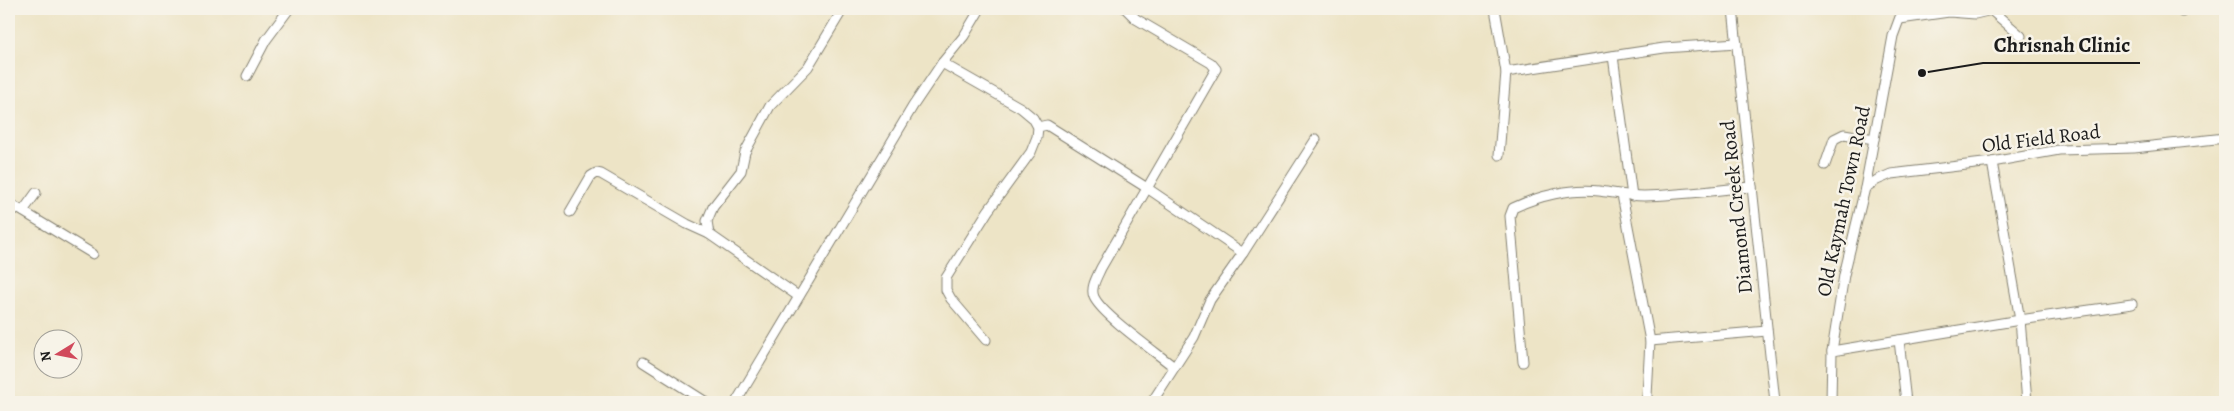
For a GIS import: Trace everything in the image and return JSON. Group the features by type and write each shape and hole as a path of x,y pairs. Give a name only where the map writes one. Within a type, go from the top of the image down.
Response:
{"street":[{"path":"247,76 266,40 289,9"},
{"path":"709,234 707,221 714,207 741,171 745,152 770,106 808,67 843,9"},
{"path":"736,402 914,106 942,64 964,36 980,9"},
{"path":"1126,9 1136,19 1211,63 1216,69 1101,268 1093,287 1094,297 1105,313 1174,367"},
{"path":"1494,9 1506,72 1499,155"},
{"name":"Diamond Creek Road","path":"1733,9 1775,402"},
{"name":"Old Kaymah Town Road","path":"1831,402 1832,352 1844,275 1865,188 1893,36 1903,9"},
{"path":"1900,19 1949,12 1975,14 1994,9 2022,36"},
{"path":"1506,72 1664,48 1737,43"},
{"path":"1613,56 1632,196"},
{"path":"942,64 1021,108 1033,118 1038,127 1038,137 1031,152 988,211 946,278 946,290 951,299 986,340"},
{"path":"1038,127 1047,125 1147,188 1243,253"},
{"path":"1825,164 1834,139 1844,134 1874,139"},
{"name":"Old Field Road","path":"1865,188 1891,174 1992,162 2059,150 2134,148 2225,138"},
{"path":"1152,402 1194,337 1210,300 1243,253 1316,139"},
{"path":"1992,162 2020,320 2027,402"},
{"path":"570,212 592,176 596,173 601,174 687,224 709,234 798,296"},
{"path":"1523,362 1510,216 1513,208 1543,197 1574,191 1600,191 1632,196 1752,187"},
{"path":"23,211 36,194"},
{"path":"1622,195 1650,341 1647,396 1645,402"},
{"path":"9,203 93,254"},
{"path":"1832,352 2020,320 2132,304"},
{"path":"1650,341 1766,331"},
{"path":"1899,340 1906,402"},
{"path":"643,362 706,402"}],"place":[{"name":"Chrisnah Clinic","path":"1922,73"}]}
